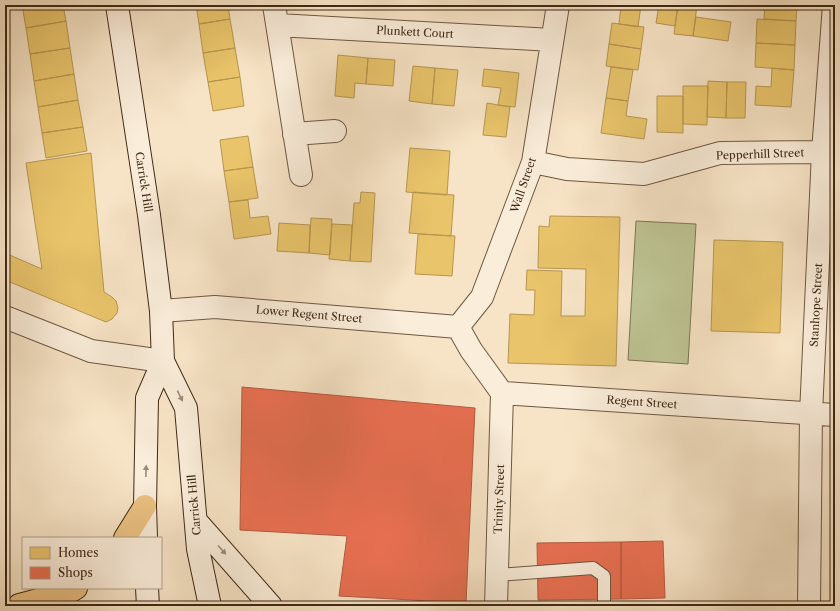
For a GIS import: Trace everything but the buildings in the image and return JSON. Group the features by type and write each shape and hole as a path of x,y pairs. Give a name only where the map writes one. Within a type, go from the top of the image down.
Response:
{"main road":[{"path":"126,537 145,506"},
{"path":"17,605 74,589"}],"street":[{"name":"Carrick Hill","path":"117,5 149,215 161,311 163,361 186,408 198,549 210,606"},
{"name":"Wall Street","path":"458,327 482,297 533,162 558,5"},
{"name":"Stanhope Street","path":"809,606 811,414 823,152 834,5"},
{"name":"Plunkett Court","path":"301,174 275,15 552,40"},
{"path":"294,134 335,131"},
{"name":"Pepperhill Street","path":"533,162 567,169 644,174 720,153 823,152"},
{"name":"Lower Regent Street","path":"161,311 215,306 458,327"},
{"path":"5,317 91,351 163,361"},
{"path":"458,327 471,350 502,393"},
{"name":"Carrick Hill","path":"146,537 147,398 163,361"},
{"name":"Regent Street","path":"502,393 835,415"},
{"name":"Trinity Street","path":"496,606 502,393"},
{"path":"196,521 271,606"},
{"path":"148,589 148,606"}],"lane":[{"path":"497,575 593,568 604,576 604,606"}],"green space":[{"path":"636,221 696,224 688,364 628,360"}]}
